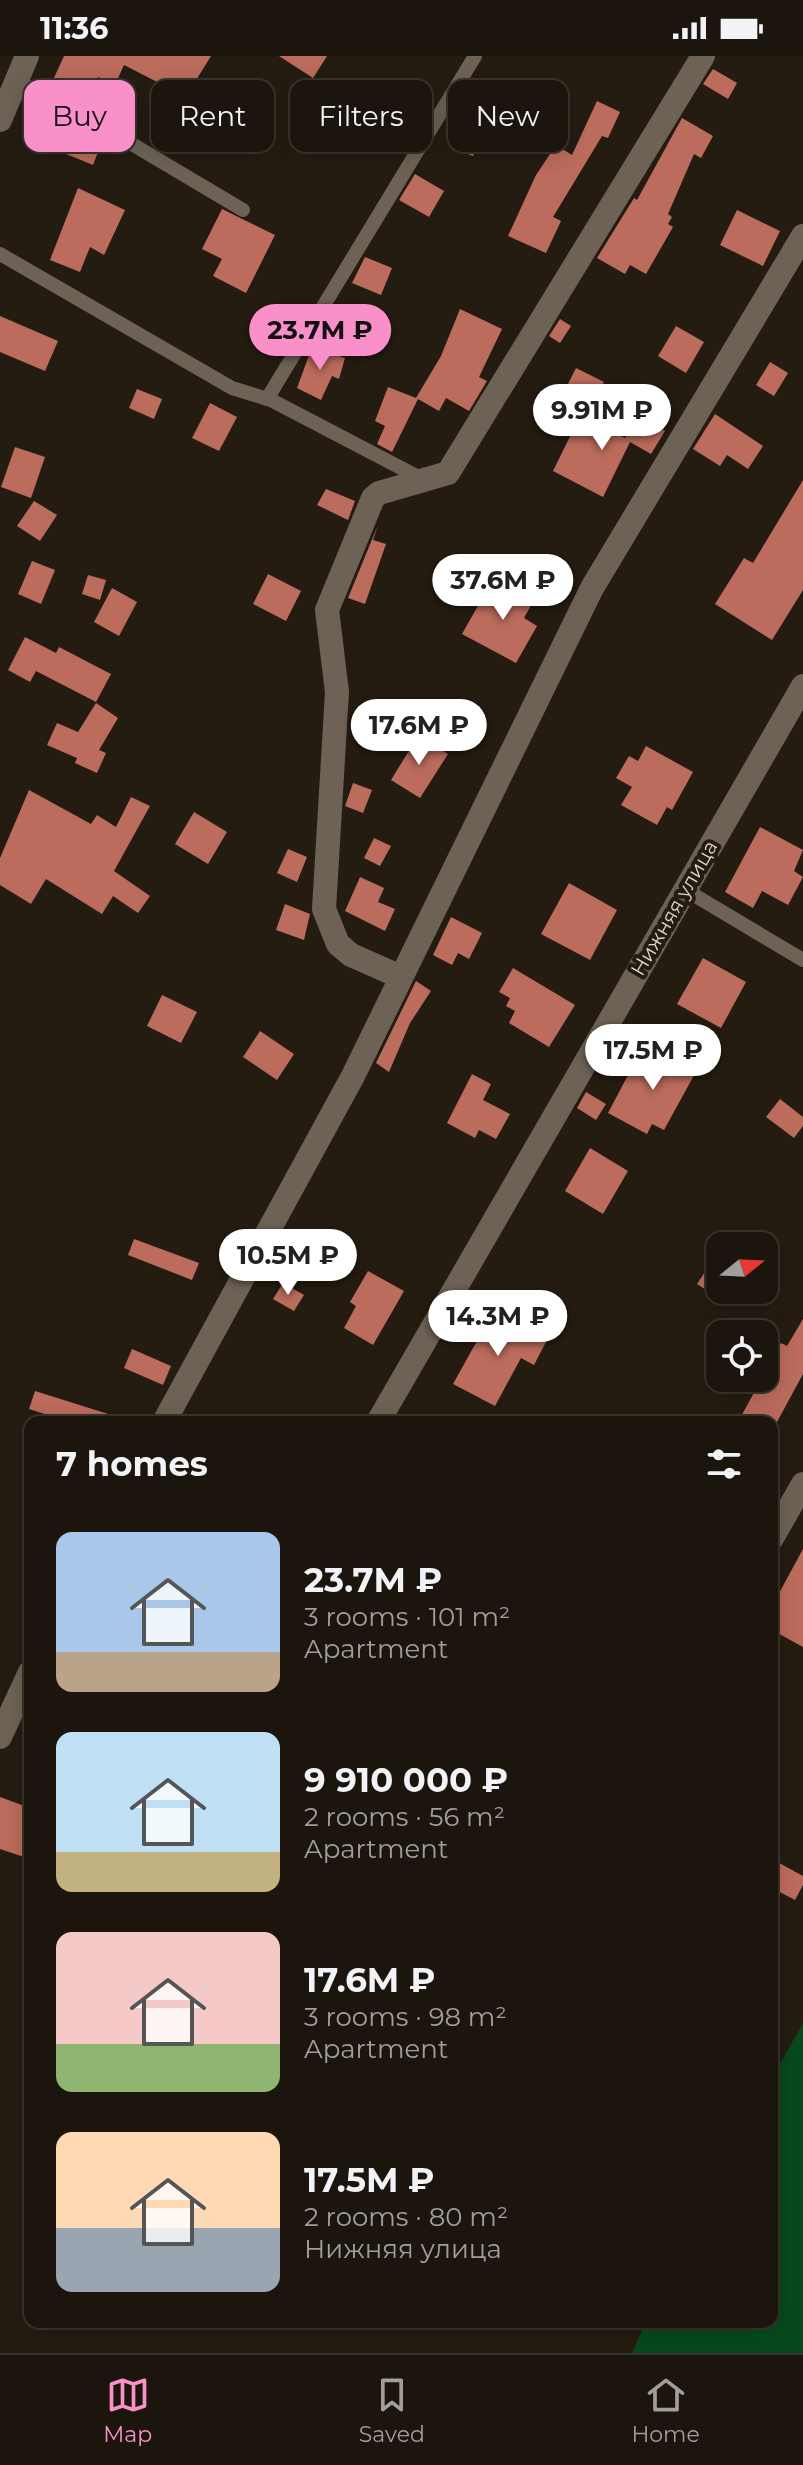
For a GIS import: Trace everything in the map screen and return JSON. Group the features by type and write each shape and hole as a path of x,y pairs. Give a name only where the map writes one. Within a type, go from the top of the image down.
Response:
{"street":[{"path":"0,120 27,56"},
{"path":"401,977 351,955 338,944 324,909 337,692 327,610 373,498 379,493 448,473 703,56"},
{"path":"167,1416 353,1076 592,588 803,236"},
{"name":"Нижняя улица","path":"381,1416 803,686"},
{"path":"778,1528 803,1484"},
{"path":"0,1737 24,1685"}],"lane":[{"path":"267,399 475,56"},
{"path":"16,81 78,112 243,210"},
{"path":"0,254 232,388 267,399 426,481"},
{"path":"684,889 803,960"}],"green space":[{"path":"803,2023 803,2353 632,2353 643,2328 778,2328 778,2067"}],"building":[{"path":"64,56 211,56 196,80 153,80 124,65 117,80 98,77 97,80 53,80"},
{"path":"279,56 327,56 313,78"},
{"path":"713,69 737,83 728,99 703,84"},
{"path":"597,101 620,112 608,138 602,136 553,217 561,221 546,253 508,236 536,175 551,152 572,155"},
{"path":"682,118 713,136 701,158 694,154 668,214 672,217 668,224 673,227 646,274 630,265 625,274 597,258 634,198 637,200"},
{"path":"61,152 98,152 93,165"},
{"path":"415,174 444,191 429,217 399,200"},
{"path":"78,188 125,210 104,255 90,247 80,272 50,260"},
{"path":"222,209 275,235 246,293 213,276 222,259 202,249"},
{"path":"737,210 780,231 763,266 720,245"},
{"path":"365,257 392,268 381,295 352,283"},
{"path":"460,309 502,329 479,377 487,381 469,411 446,398 439,411 418,399 392,452 377,444 385,426 375,421 388,387 416,398 441,356"},
{"path":"0,316 58,341 45,371 0,352"},
{"path":"560,319 571,326 560,343 549,336"},
{"path":"676,326 704,342 686,373 658,356"},
{"path":"312,347 345,358 339,379 332,376 321,400 297,388"},
{"path":"770,362 788,373 774,396 756,385"},
{"path":"576,368 604,382 587,414 560,400"},
{"path":"137,389 162,399 154,419 129,408"},
{"path":"210,403 237,417 219,451 192,438"},
{"path":"581,414 625,438 638,416 665,431 651,454 630,442 603,497 553,471"},
{"path":"715,414 763,446 748,469 727,455 720,466 693,449"},
{"path":"15,447 45,457 31,498 1,487"},
{"path":"803,480 803,590 772,640 715,604 744,558 753,563"},
{"path":"326,489 355,501 348,520 317,505"},
{"path":"34,501 57,515 40,541 17,526"},
{"path":"378,525 373,540 386,544 365,604 348,598"},
{"path":"32,561 55,570 41,604 18,594"},
{"path":"268,574 301,591 286,621 253,604"},
{"path":"88,575 106,580 100,600 82,594"},
{"path":"507,583 535,598 524,618 537,626 516,663 462,634 488,588 501,594"},
{"path":"112,588 137,602 119,636 94,622"},
{"path":"25,637 56,653 59,647 111,674 96,702 36,671 30,682 8,670"},
{"path":"96,703 118,718 99,750 106,753 97,773 75,763 77,758 47,745 57,723 78,732"},
{"path":"418,736 448,754 420,798 391,780"},
{"path":"646,746 693,772 672,810 667,807 657,825 621,805 632,787 616,778 629,756 638,761"},
{"path":"353,783 372,790 363,813 345,806"},
{"path":"29,790 91,824 97,815 116,827 131,797 150,806 114,871 150,896 138,913 113,896 102,914 46,879 31,904 0,885 0,858"},
{"path":"194,812 227,832 208,864 175,844"},
{"path":"760,827 803,850 794,871 803,877 788,905 762,891 753,908 725,892"},
{"path":"374,838 391,846 380,866 364,858"},
{"path":"288,849 307,857 297,882 277,873"},
{"path":"360,877 384,888 378,902 395,909 385,931 345,911"},
{"path":"569,883 617,910 590,960 541,934"},
{"path":"285,904 310,914 304,940 276,930"},
{"path":"451,917 482,933 469,959 458,953 452,965 433,955"},
{"path":"703,958 746,982 721,1028 677,1004"},
{"path":"513,968 575,1005 549,1047 509,1023 515,1011 506,1006 510,998 499,992"},
{"path":"416,981 431,991 410,1023 389,1072 376,1063"},
{"path":"162,995 197,1012 181,1043 147,1026"},
{"path":"260,1031 294,1054 277,1080 243,1057"},
{"path":"661,1048 698,1068 664,1130 652,1124 647,1134 608,1113 636,1060 651,1068"},
{"path":"472,1074 491,1084 483,1100 510,1114 496,1139 479,1130 475,1138 447,1123"},
{"path":"586,1092 606,1104 596,1120 577,1108"},
{"path":"780,1099 803,1117 803,1126 794,1138 766,1117"},
{"path":"590,1148 628,1171 603,1214 565,1191"},
{"path":"134,1239 199,1263 192,1280 128,1255"},
{"path":"706,1270 706,1290 697,1284"},
{"path":"368,1271 404,1291 373,1345 344,1328 356,1306 350,1302"},
{"path":"283,1283 304,1295 294,1311 273,1299"},
{"path":"493,1312 547,1340 534,1365 521,1358 495,1406 453,1384"},
{"path":"803,1319 803,1374 778,1420 778,1416 741,1416 754,1392 778,1392 778,1349 781,1343 787,1346"},
{"path":"132,1349 171,1366 163,1385 124,1368"},
{"path":"35,1391 115,1416 51,1416 29,1409"},
{"path":"803,1549 803,1647 778,1633 778,1595"},
{"path":"0,1797 24,1806 24,1857 0,1849"},
{"path":"778,1862 803,1876 803,1885 795,1900 778,1891"}]}
